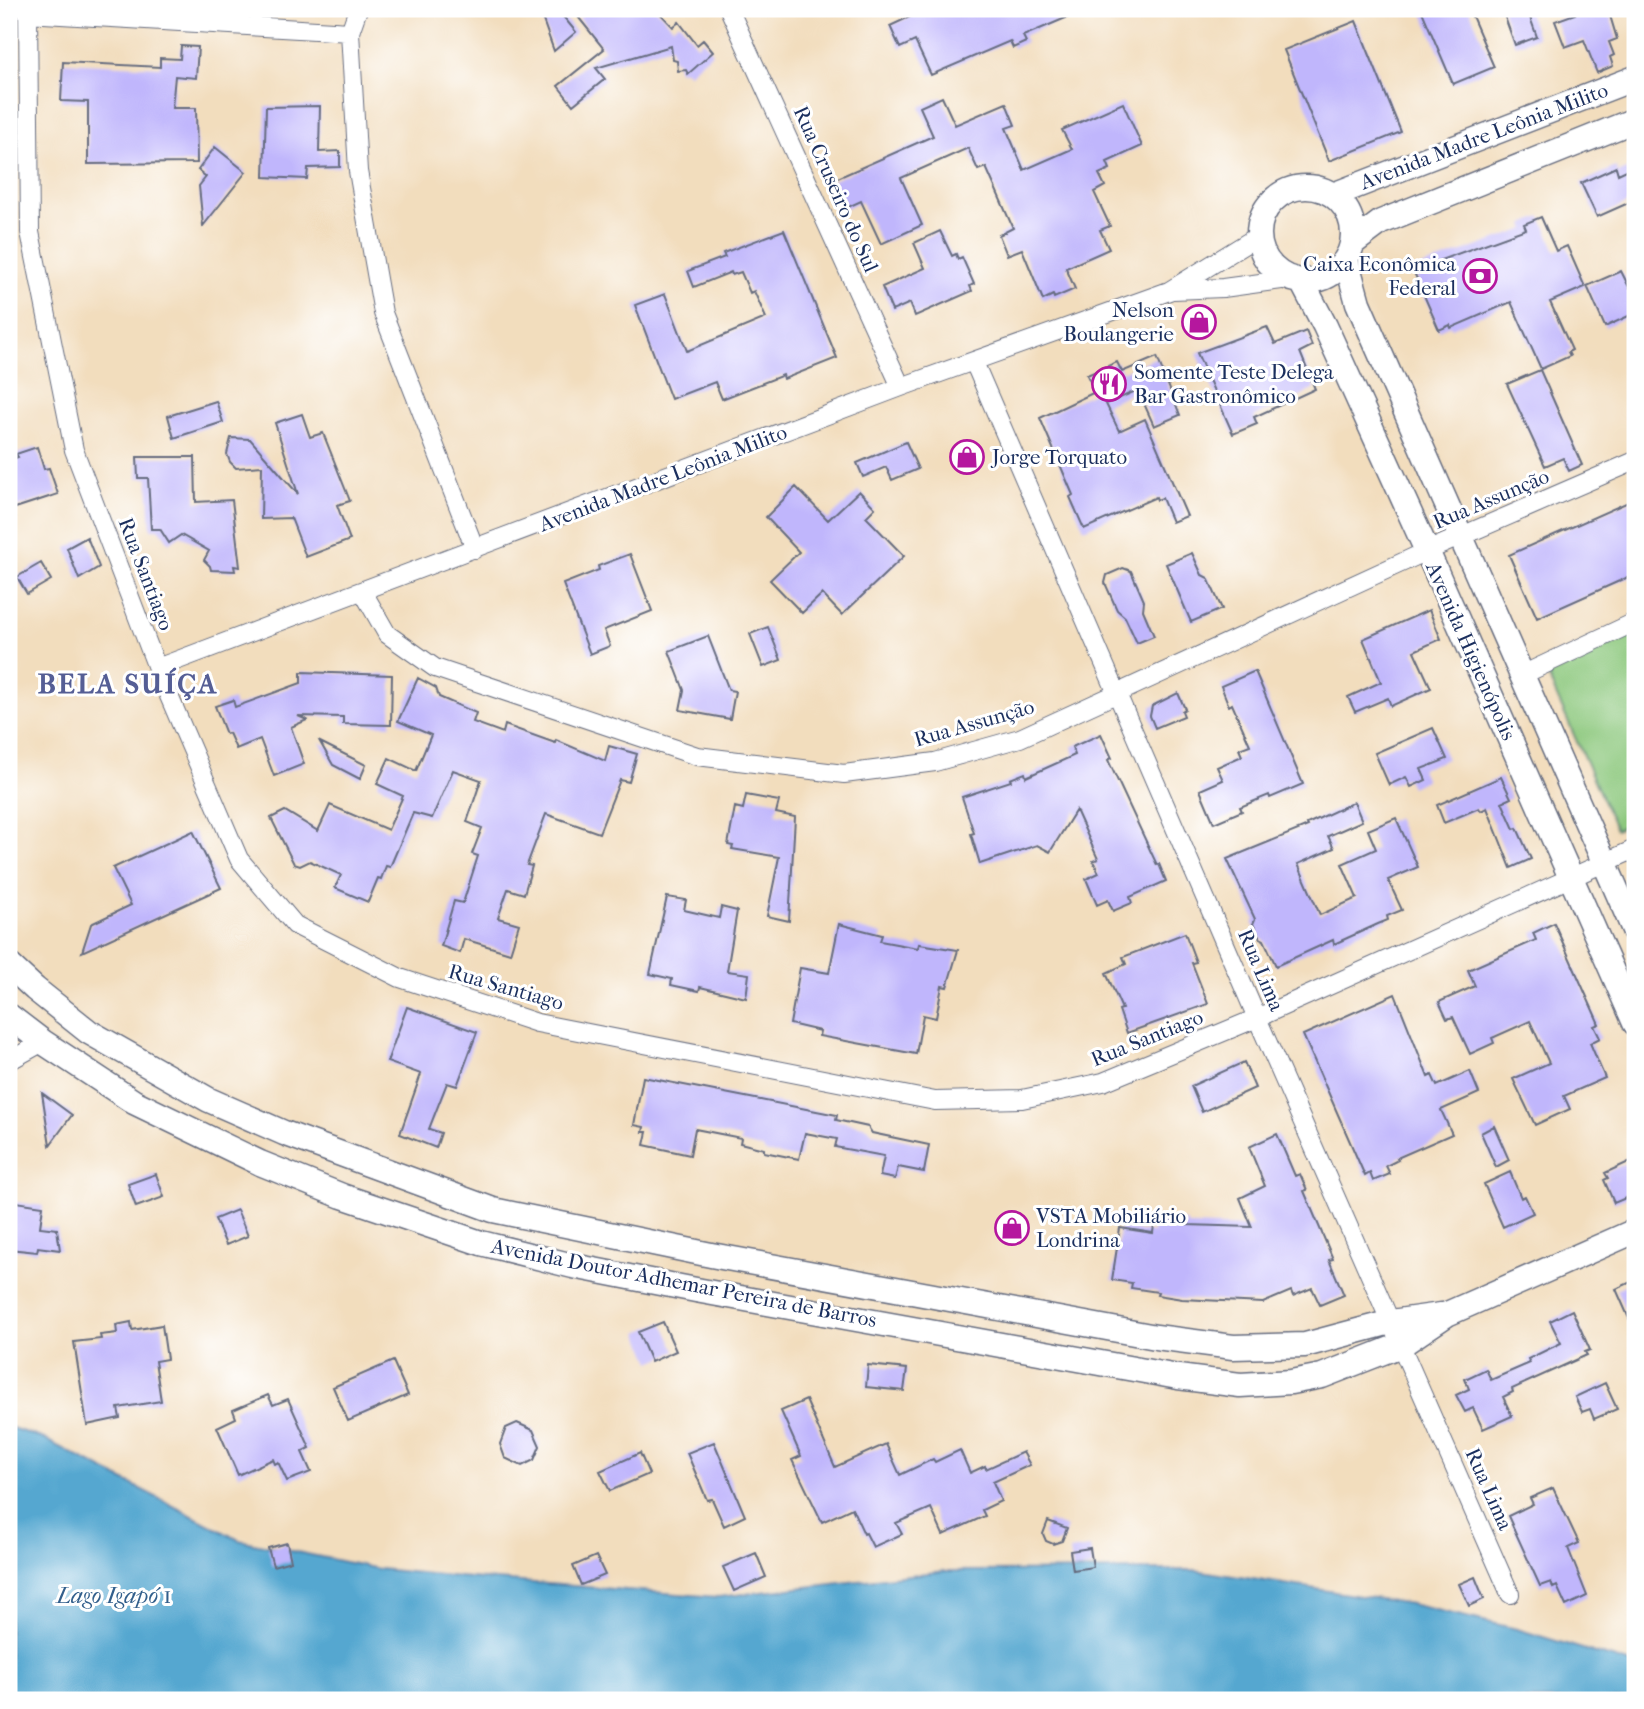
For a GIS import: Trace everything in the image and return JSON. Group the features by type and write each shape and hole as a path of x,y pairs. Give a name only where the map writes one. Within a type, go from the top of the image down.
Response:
{"street":[{"path":"358,9 350,32 358,171 383,313 475,549"},
{"name":"Rua Cruseiro do Sul","path":"729,9 901,387"},
{"path":"27,11 350,32"},
{"name":"Rua Santiago","path":"27,11 30,232 74,450 157,668 239,859 295,925 400,978 537,1023 935,1101 1021,1099 1104,1083 1257,1018 1635,849"},
{"name":"Avenida Madre Leônia Milito","path":"1333,195 1635,78"},
{"name":"Avenida Madre Leônia Milito","path":"1350,251 1381,222 1635,120"},
{"path":"1312,187 1333,195 1343,204 1353,229 1350,251 1338,269 1315,281 1295,280 1276,272 1267,263 1258,236 1259,221 1266,207 1276,196 1290,189 1312,187"},
{"name":"Avenida Madre Leônia Milito","path":"157,668 901,387 1169,291 1258,236"},
{"name":"Avenida Higienópolis","path":"1350,251 1358,303 1635,932"},
{"name":"Avenida Madre Leônia Milito","path":"1169,291 1295,280"},
{"name":"Avenida Higienópolis","path":"1295,280 1325,326 1635,1023"},
{"name":"Rua Lima","path":"974,362 1257,1018 1510,1594"},
{"name":"Rua Assunção","path":"363,592 387,634 435,668 697,756 844,774 935,762 1020,738 1427,551 1635,461"},
{"path":"1522,675 1635,622"},
{"name":"Avenida Doutor Adhemar Pereira de Barros","path":"9,965 89,1032 209,1100 284,1133 493,1210 711,1255 1156,1337 1233,1347 1305,1345 1396,1333"},
{"name":"Avenida Doutor Adhemar Pereira de Barros","path":"9,1016 43,1042 134,1102 260,1163 342,1196 481,1243 573,1266 1240,1385 1270,1385 1313,1378 1358,1363 1396,1333"},
{"path":"9,1061 43,1042"},
{"path":"342,1196 358,1160"},
{"path":"1396,1333 1447,1314 1635,1231"},
{"path":"840,1314 847,1280"},
{"path":"1305,1345 1311,1350 1316,1361 1313,1378"}],"green space":[{"path":"1635,633 1635,821 1616,830 1546,672"}],"water":[{"name":"Lago Igapó 1","path":"9,1427 44,1439 239,1540 379,1569 718,1597 945,1571 1195,1570 1411,1604 1517,1629 1635,1665 1635,1700 9,1700"}],"building":[{"path":"539,9 557,9 576,32 554,51"},
{"path":"589,9 656,9 673,27 679,22 697,45 703,40 713,52 688,74 686,70 678,71 671,46 596,68 605,79 573,105 558,86 604,49 579,18"},
{"path":"916,9 1087,9 1023,36 1026,42 1013,48 1010,41 931,75 915,41 900,48 890,26 918,13"},
{"path":"1421,9 1469,9 1494,67 1453,84"},
{"path":"1502,9 1527,9 1537,37 1515,45"},
{"path":"1573,9 1608,9 1617,39 1609,42 1614,55 1610,57 1613,66 1597,73 1584,40 1565,47 1555,21 1575,14"},
{"path":"1356,21 1401,132 1329,161 1284,50"},
{"path":"181,46 198,47 196,78 175,76 172,108 196,108 197,163 88,164 88,102 61,101 63,62 160,67 160,58 180,59"},
{"path":"942,97 955,125 1006,103 1015,125 1006,128 1024,170 1072,149 1062,130 1123,103 1142,146 1107,162 1110,169 1099,174 1105,186 1094,192 1110,226 1100,230 1109,249 1066,268 1075,289 1043,300 1022,249 1007,255 999,235 1013,228 986,167 978,170 968,148 901,178 922,225 881,244 861,201 846,208 833,180 933,136 920,107"},
{"path":"320,106 319,152 340,151 340,167 308,168 307,179 264,177 266,107"},
{"path":"215,147 246,172 203,226 199,186 206,177 198,170"},
{"path":"1635,166 1635,200 1597,217 1581,183 1616,167 1618,174"},
{"path":"1541,217 1556,251 1567,246 1585,287 1550,302 1572,350 1568,352 1570,356 1541,369 1511,302 1451,328 1450,325 1439,330 1413,270 1526,229 1524,224"},
{"path":"784,230 837,358 784,379 783,375 722,399 715,382 671,399 635,305 665,294 687,351 766,318 754,291 750,293 741,272 732,275 731,272 694,287 688,271 725,257 723,253"},
{"path":"940,231 952,256 956,254 958,259 962,257 974,284 970,286 972,291 915,316 910,303 892,311 882,287 925,268 914,243"},
{"path":"1621,271 1629,287 1635,285 1635,313 1605,327 1587,286"},
{"path":"1267,327 1275,344 1306,331 1312,346 1300,352 1315,389 1254,417 1257,424 1233,434 1197,353"},
{"path":"1157,357 1180,415 1154,426 1138,390 1106,404 1119,431 1145,419 1187,516 1172,522 1162,498 1157,500 1156,497 1084,529 1070,497 1073,495 1040,418 1095,392 1087,375 1117,362 1122,372"},
{"path":"1540,370 1582,465 1569,471 1563,458 1545,466 1507,384"},
{"path":"216,401 223,422 174,438 168,416"},
{"path":"302,414 310,437 323,433 350,501 337,505 350,540 306,557 291,518 261,519 262,466 236,468 227,454 231,438 250,439 298,494 275,423"},
{"path":"906,442 918,469 892,480 886,467 863,477 857,463"},
{"path":"37,447 44,469 49,468 58,494 9,510 9,460 18,457 16,454"},
{"path":"137,457 195,457 196,502 232,500 240,567 234,566 235,571 211,570 204,560 209,551 181,535 169,543 160,529 151,529 148,478 138,478"},
{"path":"796,487 828,520 859,491 875,508 866,517 904,556 842,615 822,594 802,613 770,580 799,552 766,517"},
{"path":"1635,499 1635,574 1537,618 1509,555"},
{"path":"87,537 99,567 79,579 67,548"},
{"path":"1192,553 1202,575 1208,578 1222,609 1191,622 1166,564"},
{"path":"630,554 652,611 604,630 610,646 590,654 563,584 599,570 598,566"},
{"path":"41,563 51,580 27,594 17,577"},
{"path":"1123,568 1131,571 1144,601 1143,610 1154,636 1137,643 1125,617 1117,610 1105,583 1107,575"},
{"path":"1429,610 1441,639 1414,651 1431,688 1391,706 1388,698 1355,712 1348,697 1381,682 1363,639"},
{"path":"768,627 781,660 763,667 750,634"},
{"path":"708,636 729,690 735,691 730,719 680,710 684,690 669,651"},
{"path":"1255,671 1303,784 1240,807 1242,811 1214,823 1200,790 1223,780 1217,767 1242,756 1239,749 1250,745 1221,686"},
{"path":"301,672 392,675 391,725 343,724 343,717 298,716 307,720 291,727 304,764 274,776 260,739 236,749 229,733 226,734 215,706 233,700 235,707 301,683"},
{"path":"418,678 436,688 439,697 476,713 473,722 503,733 505,725 555,743 556,740 605,761 609,746 637,754 629,782 620,780 599,833 546,814 527,865 532,866 524,894 508,889 498,918 519,924 510,953 464,939 460,953 441,946 454,901 463,903 478,856 472,854 482,828 467,822 481,780 453,770 432,818 413,813 390,867 386,866 381,879 378,878 368,902 335,888 341,875 310,861 300,866 294,864 271,818 285,811 318,831 330,805 388,830 403,796 377,784 389,758 416,771 431,735 398,721"},
{"path":"1178,693 1185,709 1182,711 1184,716 1155,728 1150,716 1152,706"},
{"path":"1433,728 1447,759 1421,769 1426,780 1411,787 1406,777 1389,785 1375,753"},
{"path":"1101,734 1112,758 1108,760 1166,881 1130,897 1132,903 1113,911 1108,900 1097,905 1086,879 1099,873 1093,861 1098,859 1076,810 1050,852 1037,845 980,864 971,834 974,833 962,797 1011,781 1010,779 1025,773 1026,777 1075,755 1072,747"},
{"path":"320,742 366,765 360,779 333,765"},
{"path":"1501,777 1511,798 1502,802 1531,859 1511,868 1487,808 1481,811 1479,808 1444,823 1437,805"},
{"path":"746,795 779,801 776,813 795,817 789,921 767,916 779,857 732,849 733,846 728,845 735,807 743,809"},
{"path":"1354,802 1362,821 1328,836 1334,848 1298,864 1320,915 1357,898 1342,864 1376,849 1368,830 1396,818 1418,867 1388,880 1402,910 1387,916 1388,920 1334,944 1333,940 1276,966 1253,924 1255,919 1227,859 1308,826 1307,824"},
{"path":"193,831 221,888 82,952 91,924 131,905 113,868"},
{"path":"667,897 686,900 684,910 719,918 721,907 737,911 727,971 749,974 746,998 700,987 699,991 671,985 672,979 650,974"},
{"path":"1554,923 1599,1024 1594,1026 1600,1038 1590,1043 1605,1078 1564,1096 1570,1109 1535,1125 1513,1079 1549,1063 1530,1021 1492,1038 1494,1043 1470,1054 1453,1017 1447,1019 1439,1002 1475,986 1468,970 1536,940 1533,933"},
{"path":"839,924 882,935 880,941 918,948 919,944 958,950 947,987 942,986 936,1018 923,1015 916,1054 819,1036 820,1031 790,1024 800,968 829,973"},
{"path":"1185,933 1196,962 1192,963 1208,1004 1127,1033 1119,1010 1122,1009 1106,973 1126,964 1123,957"},
{"path":"1395,994 1428,1077 1432,1075 1437,1086 1470,1071 1479,1093 1441,1110 1452,1134 1397,1158 1398,1160 1386,1166 1390,1174 1373,1181 1370,1173 1365,1176 1303,1035"},
{"path":"407,1007 477,1032 457,1086 447,1083 429,1129 441,1133 436,1148 400,1134 421,1074 387,1062"},
{"path":"1244,1062 1255,1088 1202,1112 1191,1086"},
{"path":"643,1077 837,1115 836,1120 868,1127 872,1133 929,1145 924,1172 898,1167 895,1179 880,1176 884,1156 835,1147 837,1139 805,1133 799,1159 764,1152 764,1149 740,1143 741,1138 695,1129 690,1155 644,1145 647,1132 643,1132 644,1127 634,1125"},
{"path":"42,1093 72,1115 50,1145"},
{"path":"1494,1126 1509,1160 1496,1167 1481,1133"},
{"path":"1277,1134 1295,1176 1300,1174 1307,1190 1304,1191 1333,1259 1329,1260 1344,1295 1320,1305 1312,1288 1293,1296 1291,1291 1263,1303 1182,1299 1131,1288 1132,1283 1112,1280 1120,1228 1153,1233 1155,1217 1187,1222 1187,1225 1252,1227 1240,1198 1265,1186 1249,1147"},
{"path":"1635,1159 1635,1194 1614,1203 1604,1180 1608,1178 1605,1173"},
{"path":"1510,1172 1521,1198 1525,1196 1533,1213 1503,1227 1484,1184"},
{"path":"156,1174 164,1197 136,1207 128,1184"},
{"path":"9,1201 43,1206 40,1227 57,1229 60,1250 38,1247 37,1252 9,1249"},
{"path":"237,1210 248,1236 226,1245 215,1219"},
{"path":"1635,1280 1635,1332 1616,1289"},
{"path":"1572,1310 1590,1350 1585,1352 1587,1355 1512,1389 1513,1392 1503,1397 1512,1416 1483,1429 1473,1408 1465,1412 1456,1395 1469,1389 1465,1379 1486,1369 1491,1380 1530,1363 1528,1359 1561,1343 1550,1321"},
{"path":"131,1322 132,1330 162,1325 167,1359 155,1361 161,1401 118,1408 120,1418 87,1425 74,1342 101,1339 100,1335 117,1333 116,1325"},
{"path":"663,1322 676,1351 651,1362 638,1332"},
{"path":"393,1361 408,1395 348,1421 333,1387"},
{"path":"868,1365 907,1369 904,1391 866,1387"},
{"path":"1605,1383 1617,1409 1594,1419 1590,1409 1582,1412 1575,1397"},
{"path":"268,1395 273,1405 288,1399 310,1448 302,1452 311,1472 287,1481 278,1462 275,1464 273,1459 238,1475 217,1427 236,1418 233,1410"},
{"path":"806,1400 835,1467 886,1444 900,1475 960,1450 970,1473 985,1466 986,1469 1023,1452 1030,1465 993,1482 1001,1501 982,1510 985,1516 943,1535 931,1508 896,1523 902,1534 873,1547 852,1508 822,1522 792,1460 801,1456 781,1411"},
{"path":"517,1423 533,1430 540,1446 534,1460 522,1466 505,1458 500,1444 506,1428"},
{"path":"714,1442 745,1516 724,1526 712,1499 707,1500 687,1453"},
{"path":"640,1453 649,1474 610,1491 600,1471"},
{"path":"1553,1488 1579,1543 1568,1548 1587,1596 1566,1606 1557,1586 1553,1588 1551,1582 1540,1586 1508,1516 1533,1504 1530,1498"},
{"path":"1048,1521 1067,1528 1062,1541 1053,1544 1046,1541 1043,1534"},
{"path":"287,1543 291,1561 273,1566 268,1548"},
{"path":"1090,1548 1093,1567 1073,1570 1070,1551"},
{"path":"756,1553 766,1577 734,1591 723,1567"},
{"path":"596,1556 605,1575 581,1585 573,1566"},
{"path":"1475,1577 1484,1599 1469,1606 1459,1584"}],"place":[{"name":"Caixa Econômica Federal","path":"1480,276"},
{"name":"Nelson Boulangerie","path":"1199,322"},
{"name":"Somente Teste Delega Bar Gastronômico","path":"1109,384"},
{"name":"Jorge Torquato","path":"967,457"},
{"name":"VSTA Mobiliário Londrina","path":"1012,1228"}],"district":[{"name":"BELA SUÍÇA","path":"128,683"}]}
